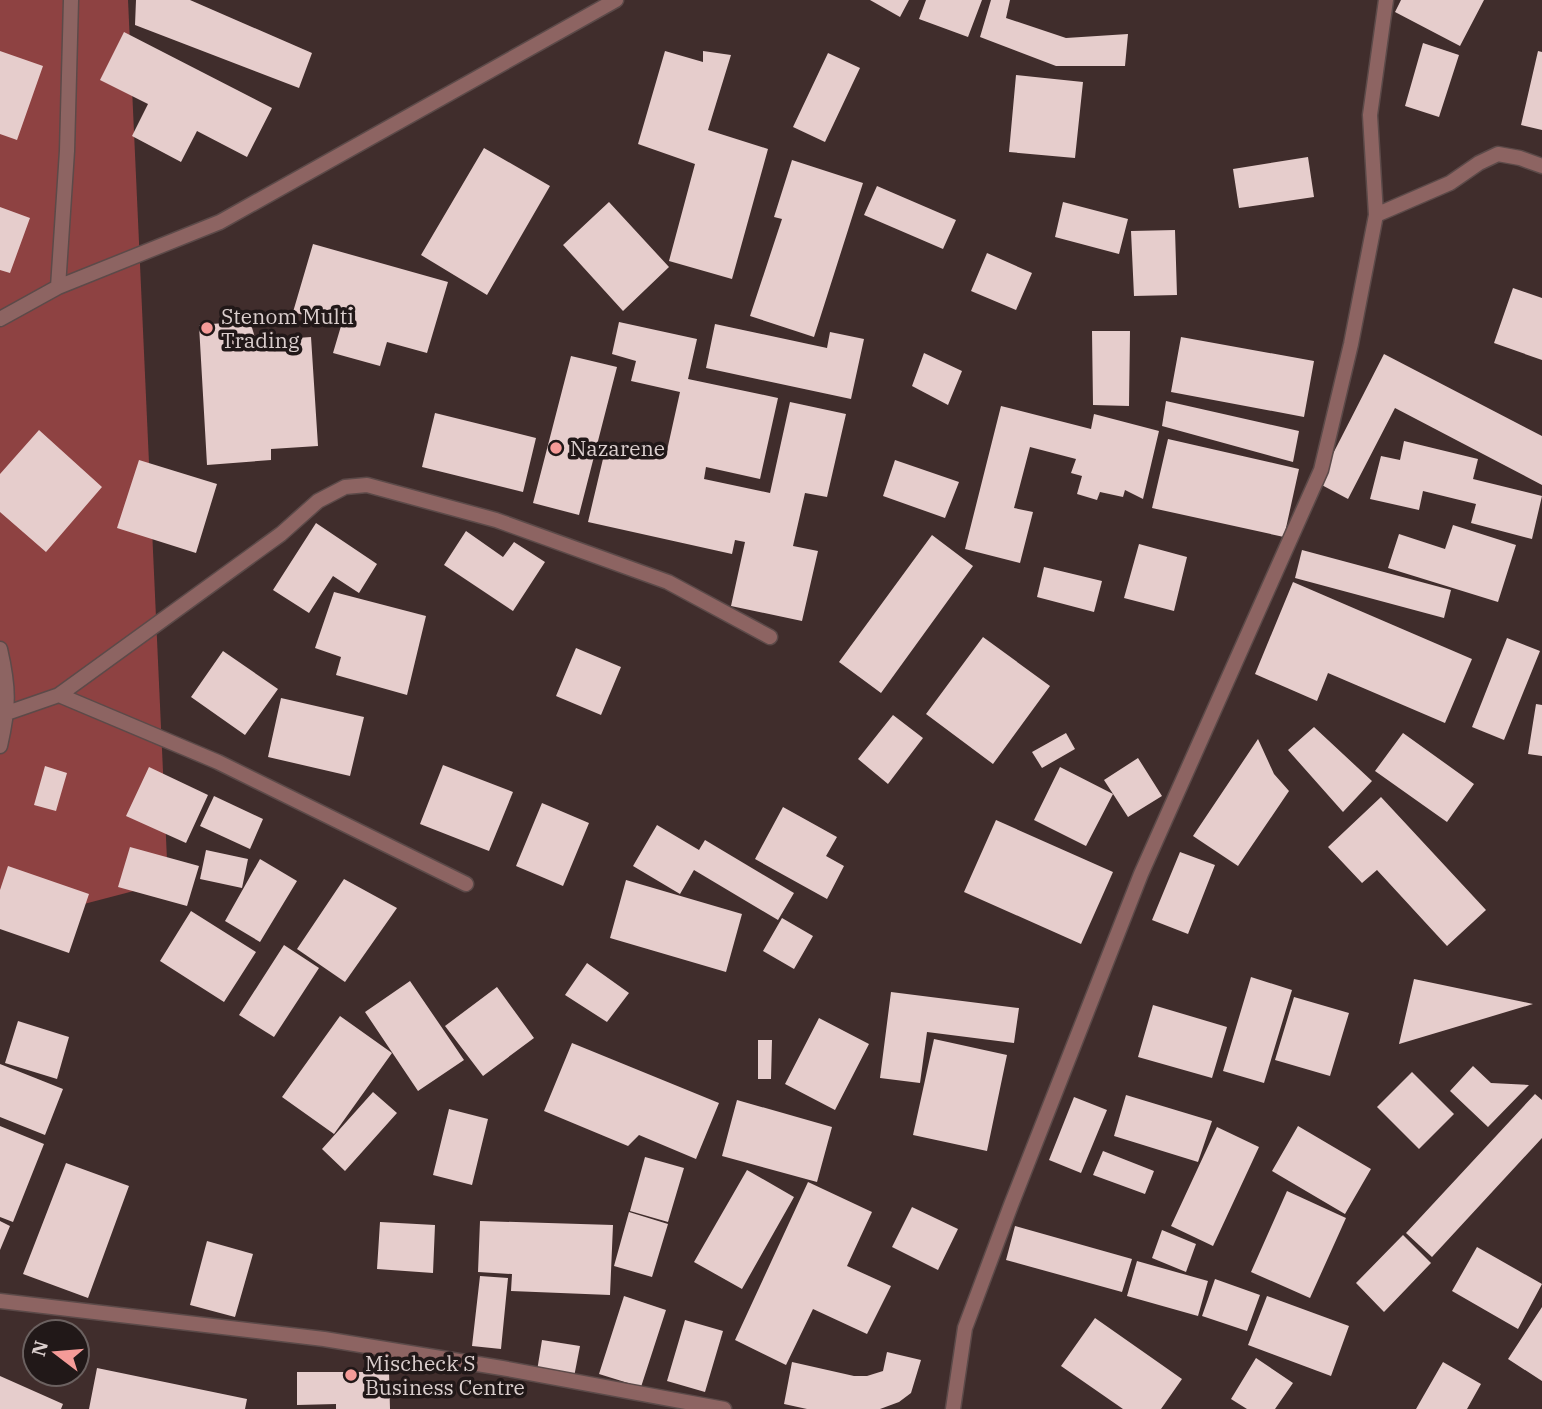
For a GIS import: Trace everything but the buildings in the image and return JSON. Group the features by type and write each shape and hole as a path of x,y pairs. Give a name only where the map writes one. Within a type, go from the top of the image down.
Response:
{"street":[{"path":"58,287 71,0"},
{"path":"0,319 58,287 220,222 616,0"},
{"path":"953,1409 965,1328 1016,1192 1141,874 1321,470 1351,344 1376,215 1370,115 1386,0"},
{"path":"1376,215 1450,183 1479,163 1498,154 1542,166"},
{"path":"7,713 59,695 281,534 318,501 345,487 367,485 496,520 668,582 770,637"},
{"path":"0,649 7,682 7,713 0,746"},
{"path":"59,695 218,762 466,884"},
{"path":"0,1301 324,1339 515,1370 724,1409"}],"shaded area":[{"path":"0,0 128,0 168,882 0,926"}],"place":[{"name":"Stenom Multi Trading","path":"207,328"},
{"name":"Nazarene","path":"556,448"},
{"name":"Mischeck S Business Centre","path":"351,1375"}]}
